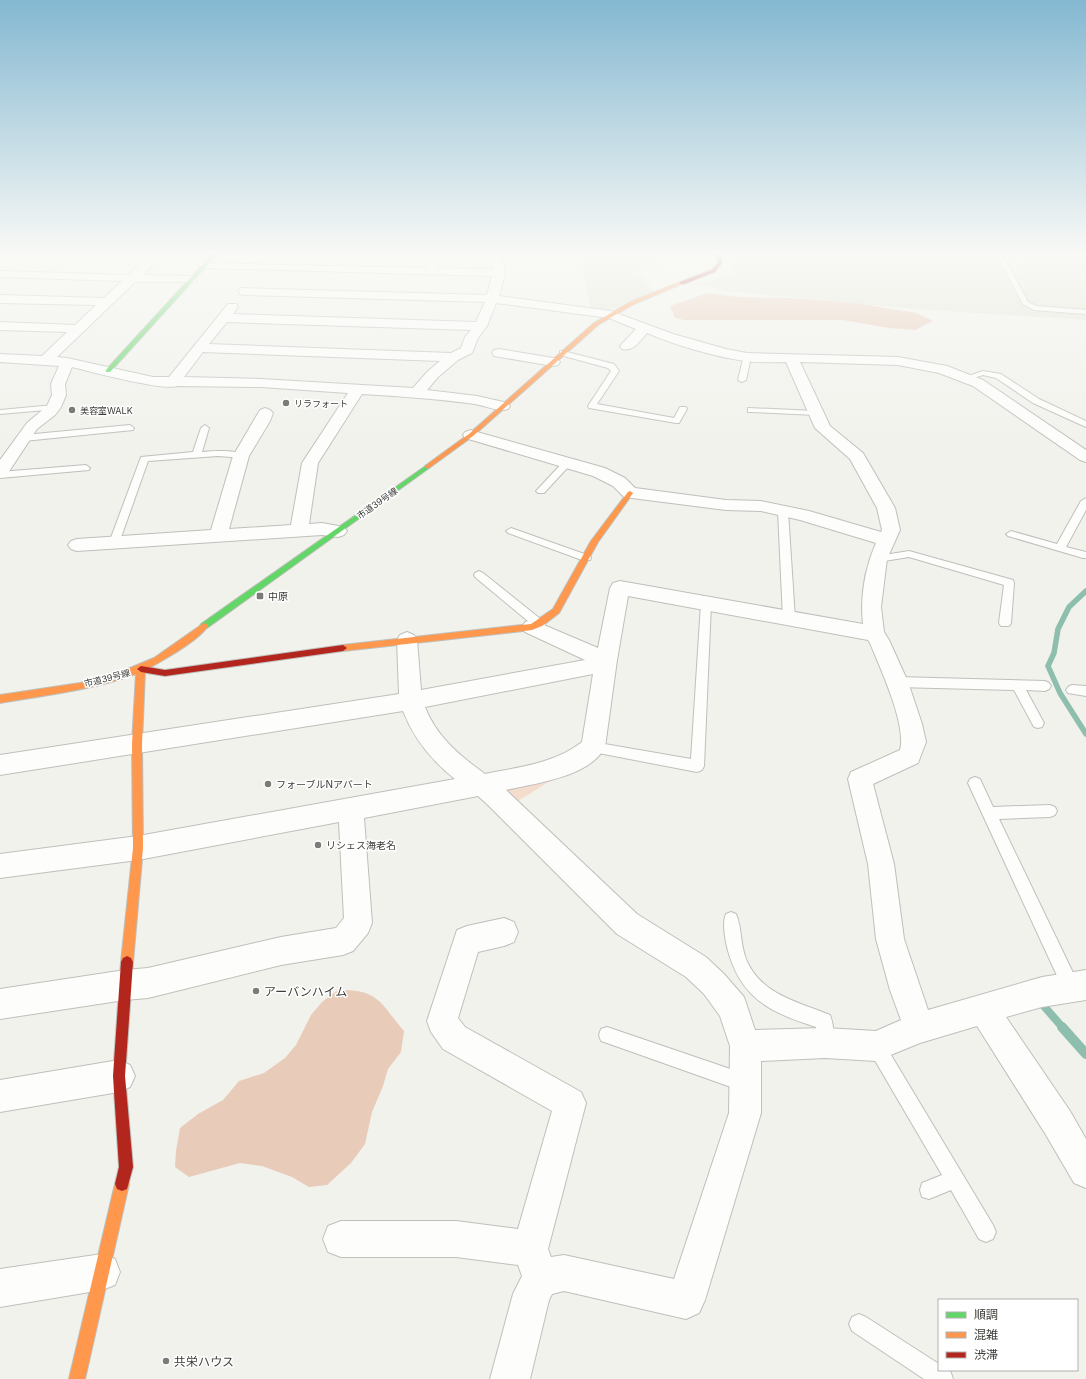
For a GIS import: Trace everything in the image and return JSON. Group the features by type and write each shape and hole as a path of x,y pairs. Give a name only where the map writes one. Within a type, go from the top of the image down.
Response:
{"street":[{"path":"46,360 91,316"},
{"path":"108,371 158,316"},
{"path":"417,393 433,374 453,357 467,350 472,337 480,326 484,316"},
{"name":"市道39号線","path":"0,698 78,685 141,669 172,650 471,435 591,328 609,316"},
{"path":"614,316 668,338 725,353 747,357 898,362 922,364 942,369 978,383 1070,447 1086,456"},
{"path":"172,383 223,318 480,326"},
{"path":"0,326 79,328"},
{"path":"627,346 644,329"},
{"path":"200,348 453,357"},
{"path":"498,353 558,357"},
{"path":"0,358 67,362 153,381 172,383 261,383 417,393 477,400 503,406"},
{"path":"791,359 823,428 857,456 869,476 886,508 891,530 878,559 871,607 874,634 879,640 897,682 911,724 914,742 910,756 860,779 881,864 890,939 905,990 919,1028"},
{"path":"0,472 32,426 54,407 59,395 58,384 67,362"},
{"path":"299,531 310,463 358,389"},
{"path":"218,536 241,456 262,421 265,413"},
{"path":"471,435 599,472 619,482 630,493 726,505 761,506 886,540"},
{"path":"77,1379 126,1166 119,1076 125,985 138,848 137,744 141,669 165,673 408,640 535,625 556,610 595,541 630,493"},
{"path":"77,545 322,529 338,531"},
{"path":"0,866 138,848 482,785 555,769 579,758 593,747 606,660 620,588 874,634"},
{"path":"535,625 606,660"},
{"path":"341,1238 456,1238 564,1273 686,1300 745,1113 745,1046 732,1008 714,984 696,967 627,924 497,797 456,766 432,742 420,725 411,701 408,640"},
{"path":"0,765 411,701 589,667 606,660"},
{"path":"0,1004 125,985 148,983 281,951 343,941 358,923 351,808"},
{"path":"504,932 467,940 442,1021 454,1038 570,1103 535,1263 532,1294 510,1379"},
{"path":"745,1046 824,1043 876,1046 919,1028 982,1009 1042,992 1078,986"},
{"path":"982,1009 1058,1123 1086,1171"},
{"path":"0,1096 119,1076"},
{"path":"0,1288 102,1272"}],"lane":[{"path":"558,357 610,366 615,371 592,406 676,421 683,408"},
{"path":"742,380 747,357"},
{"path":"968,378 983,373 998,376 1036,400 1086,424"},
{"path":"0,412 54,407"},
{"path":"750,410 816,413"},
{"path":"24,438 130,428"},
{"path":"197,454 205,428"},
{"path":"114,543 144,460 218,453 241,456"},
{"path":"541,491 567,463"},
{"path":"0,475 86,468"},
{"path":"1060,548 1086,501"},
{"path":"783,511 789,619"},
{"path":"511,531 586,558"},
{"path":"1011,534 1083,555"},
{"path":"878,559 909,554 1009,583 1005,623"},
{"path":"479,575 535,625"},
{"path":"593,747 697,766 706,604"},
{"path":"897,682 1045,686"},
{"path":"1017,686 1038,723"},
{"path":"1072,690 1086,691"},
{"path":"975,783 1078,986"},
{"path":"989,812 1050,811"},
{"path":"731,919 735,952 741,969 752,984 772,1000 799,1014 824,1021 824,1043"},
{"path":"607,1035 746,1083"},
{"path":"876,1046 986,1232"},
{"path":"929,1190 955,1179"},
{"path":"859,1324 942,1379"}],"shaded area":[{"path":"674,316 923,316 933,321 915,330 889,328 843,320 684,320 675,318"},
{"path":"1029,316 1086,316 1086,320"},
{"path":"558,776 515,803 497,786"},
{"path":"338,990 352,990 371,995 383,1005 404,1031 401,1052 388,1069 383,1086 372,1112 365,1144 351,1163 327,1185 309,1187 292,1177 262,1166 240,1163 189,1177 175,1167 180,1128 198,1114 223,1100 239,1081 264,1073 285,1058 296,1045 311,1015 322,1002"}],"waterway":[{"path":"1086,591 1069,607 1058,629 1054,653 1048,666 1060,693 1086,734"},
{"path":"1043,1005 1063,1028"},
{"path":"1062,1027 1086,1054"}],"traffic: fast":[{"path":"108,371 158,316"},
{"path":"204,626 427,467"}],"traffic: slow":[{"path":"427,467 471,435 596,324 609,316"},
{"path":"343,648 532,627 539,624 556,611 595,541 630,493"},
{"path":"0,699 60,690 100,682 120,676 157,660 204,626"},
{"path":"127,962 138,848 137,744 141,669"},
{"path":"77,1379 122,1184"}],"traffic: jam":[{"path":"141,669 165,673 343,648"},
{"path":"122,1184 126,1167 119,1076 127,962"}],"place":[{"name":"リラフォート","path":"286,403"},
{"name":"美容室WALK","path":"72,410"},
{"name":"中原","path":"260,596"},
{"name":"フォーブルNアパート","path":"268,784"},
{"name":"リシェス海老名","path":"318,845"},
{"name":"アーバンハイム","path":"256,991"},
{"name":"共栄ハウス","path":"166,1361"}]}
